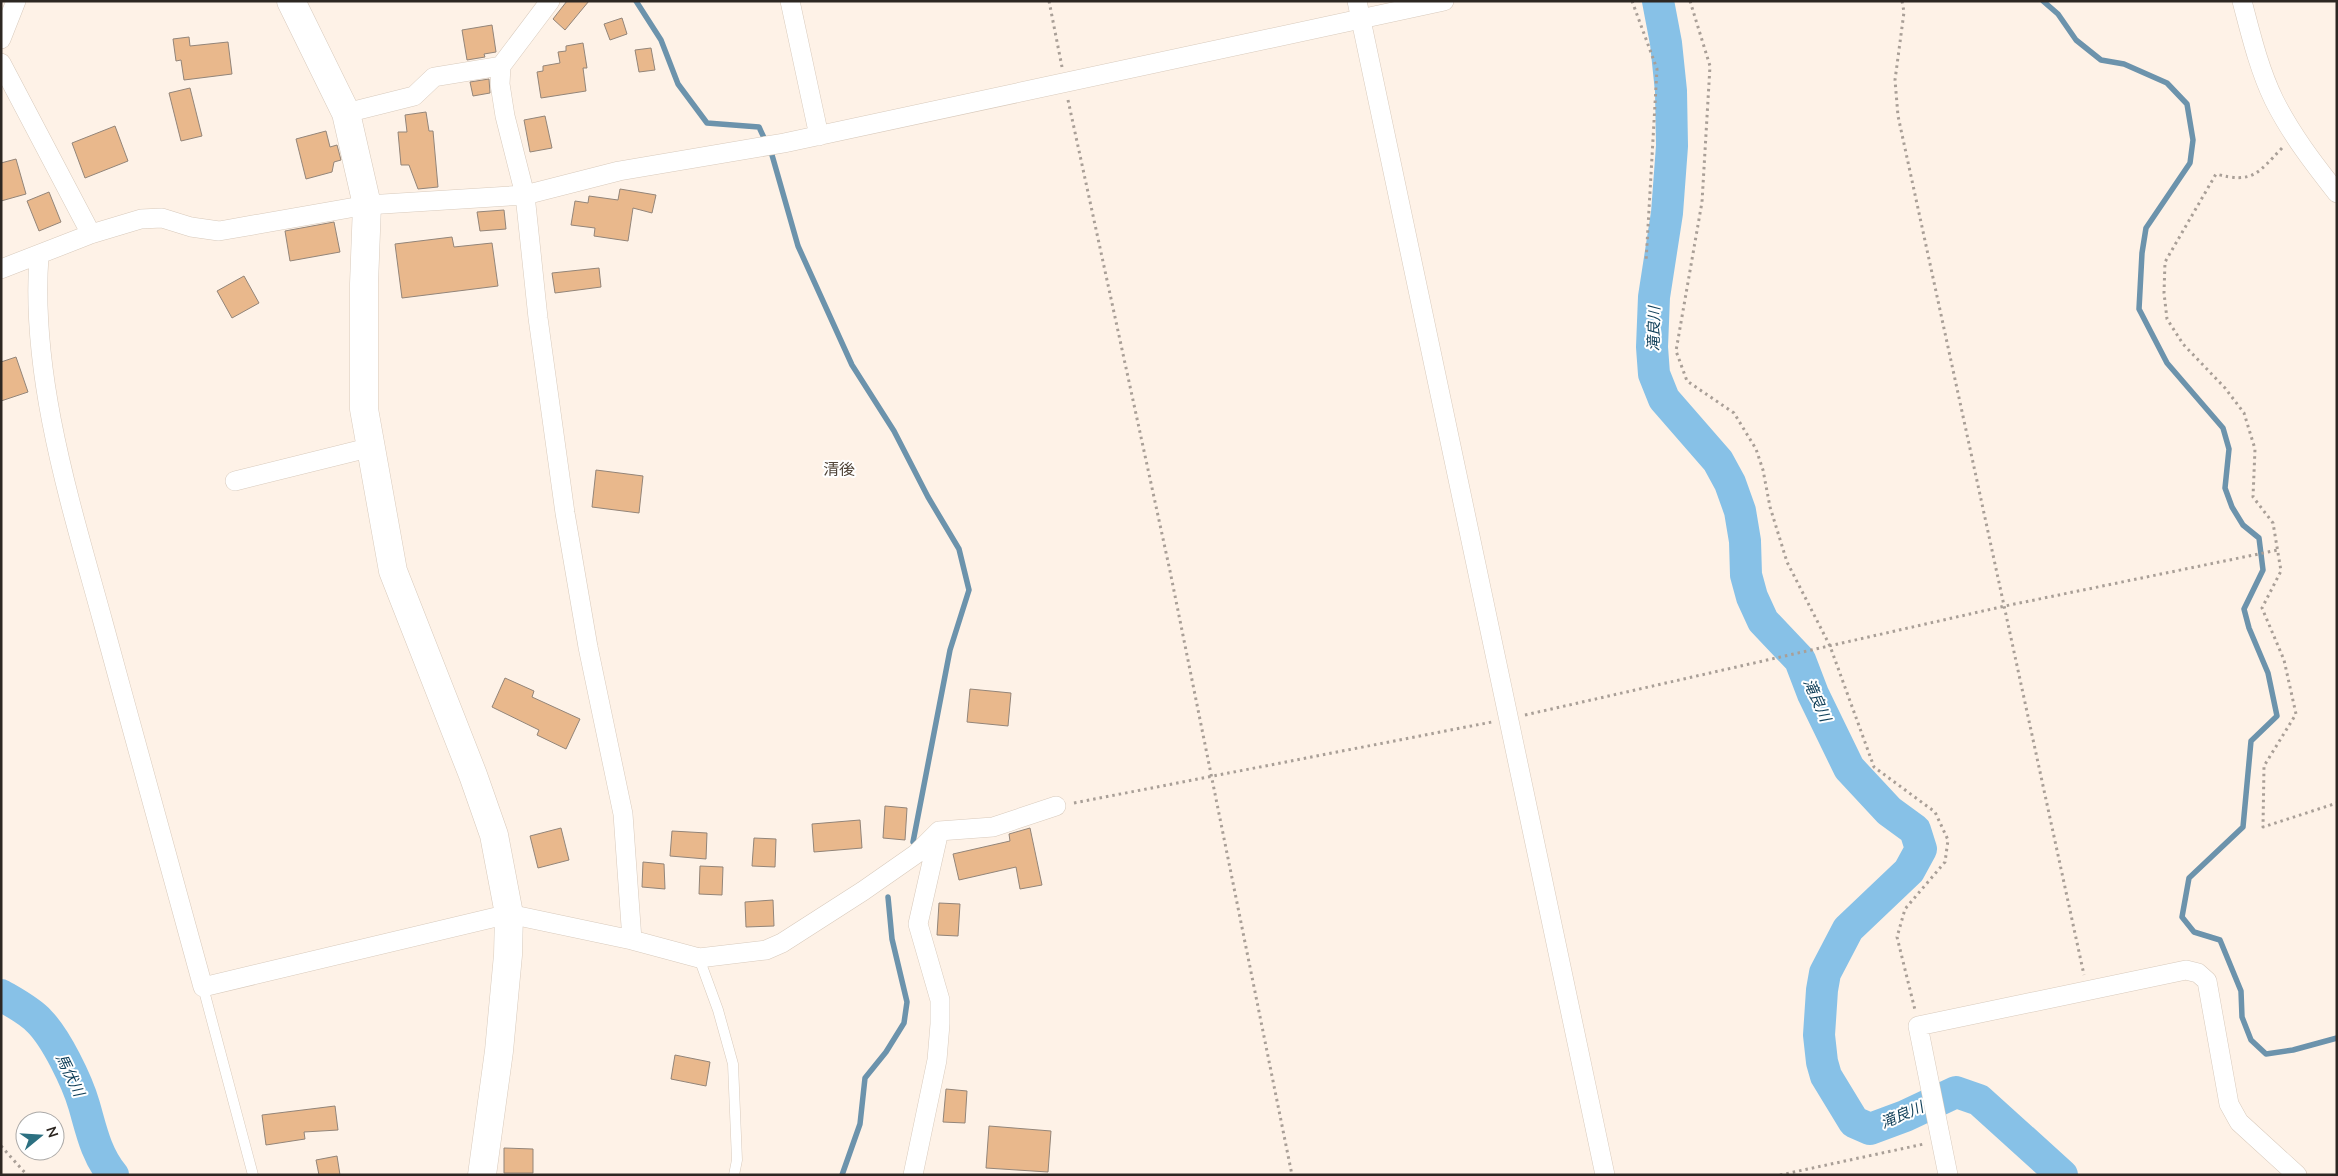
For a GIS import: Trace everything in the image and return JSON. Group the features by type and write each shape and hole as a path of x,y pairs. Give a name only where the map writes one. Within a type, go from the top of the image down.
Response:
{"street":[{"path":"1,39 16,1"},
{"path":"292,1 346,113 367,205 364,284 364,409 393,570 473,775 494,835 509,914 503,1013 482,1175"},
{"path":"550,1 501,66 500,84 505,116 525,195 538,318 565,514 588,647 623,814 632,940"},
{"path":"790,1 819,136"},
{"path":"1,269 39,256 91,234 141,219 155,218 219,232 367,205 525,195 619,171 784,143 1065,83 1359,10 1444,1"},
{"path":"2242,1 2257,59 2274,100 2303,149 2337,193"},
{"path":"1359,10 1605,1175"},
{"path":"1,63 91,234"},
{"path":"346,113 414,96 434,77 501,66"},
{"path":"39,256 36,290 43,378 76,524 203,987 509,914 632,940 699,958 766,950 782,943 897,868 916,854 939,831 993,827 1056,806"},
{"path":"235,481 372,447"},
{"path":"913,1175 937,1060 940,1024 940,1000 918,924 939,831"},
{"path":"1948,1175 1918,1026 2186,970 2198,973 2207,980 2229,1104 2239,1122 2297,1175"}],"lane":[{"path":"699,958 718,1010 733,1064 737,1160 734,1175"},
{"path":"203,987 253,1175"}],"path":[{"path":"1049,1 1170,572 1292,1175"},
{"path":"1632,1 1657,69 1646,262"},
{"path":"1690,1 1710,66 1702,202 1676,351 1687,381 1734,413 1756,449 1763,470 1770,508 1787,562 1830,646 1874,767 1935,812 1948,840 1945,862 1905,909 1897,937 1918,1026"},
{"path":"1902,1 1904,12 1895,80 1898,116 2087,990"},
{"path":"2295,135 2257,174 2236,179 2216,174 2165,262 2164,293 2168,318 2183,344 2225,388 2244,413 2255,449 2253,497 2273,523 2278,550 2281,571 2262,608 2284,660 2296,714 2264,766 2263,828 2337,804"},
{"path":"1056,806 1509,718 2005,606 2278,550"},
{"path":"1780,1175 1942,1140"},
{"path":"1,1146 27,1175"}],"building":[{"path":"567,1 589,1 565,30 553,19"},
{"path":"622,18 627,34 610,40 604,24"},
{"path":"492,25 496,52 484,54 485,57 467,60 462,30"},
{"path":"189,37 190,46 228,42 232,74 184,80 181,60 176,61 173,39"},
{"path":"583,43 587,68 583,68 586,91 541,98 537,72 543,71 543,66 560,63 558,52 566,51 566,46"},
{"path":"651,48 655,70 639,72 635,50"},
{"path":"489,79 490,93 473,96 470,82"},
{"path":"190,88 202,136 181,141 169,93"},
{"path":"426,112 429,131 433,131 438,187 418,189 409,165 401,165 398,132 407,132 405,115"},
{"path":"545,116 552,148 530,152 524,120"},
{"path":"115,126 128,161 85,178 72,143"},
{"path":"326,131 330,147 337,145 341,160 334,162 332,172 306,179 296,139"},
{"path":"16,159 26,194 1,201 1,163"},
{"path":"620,189 656,195 652,213 633,208 628,241 594,236 595,228 571,225 575,201 588,203 589,196 618,200"},
{"path":"49,192 61,222 39,231 27,201"},
{"path":"504,210 506,229 480,231 477,212"},
{"path":"334,222 340,252 290,261 285,231"},
{"path":"452,237 454,247 492,243 498,286 402,298 395,244"},
{"path":"599,268 601,287 555,293 552,273"},
{"path":"244,276 259,303 232,318 217,291"},
{"path":"16,357 28,392 1,401 1,362"},
{"path":"596,470 643,476 639,513 592,507"},
{"path":"505,678 534,691 532,697 580,719 566,749 537,735 539,730 492,707"},
{"path":"970,689 1011,693 1008,726 967,722"},
{"path":"885,806 907,808 905,840 883,838"},
{"path":"860,820 862,848 814,852 812,824"},
{"path":"561,828 569,860 538,868 530,836"},
{"path":"1030,828 1042,885 1020,889 1016,867 959,880 953,854 1010,841 1009,834"},
{"path":"672,831 707,833 706,859 670,856"},
{"path":"754,838 776,839 775,867 752,866"},
{"path":"643,862 664,864 665,889 642,887"},
{"path":"700,866 723,867 722,895 699,894"},
{"path":"773,900 774,926 746,927 745,902"},
{"path":"939,903 960,904 958,936 937,935"},
{"path":"675,1055 710,1062 706,1086 671,1079"},
{"path":"946,1089 967,1091 965,1123 943,1122"},
{"path":"335,1106 338,1130 304,1132 305,1139 266,1145 262,1115"},
{"path":"989,1126 1051,1131 1048,1172 986,1168"},
{"path":"504,1148 533,1149 533,1173 504,1173"},
{"path":"337,1156 340,1175 319,1175 316,1160"}],"waterway":[{"path":"636,1 661,40 678,84 707,123 759,127 772,155 798,246 852,365 894,431 928,497 959,549 969,590 950,650 913,842"},
{"name":"滝良川","path":"1658,1 1666,43 1671,91 1672,146 1667,213 1654,297 1652,347 1654,374 1664,399 1718,461 1730,483 1740,511 1745,541 1746,575 1752,597 1763,621 1800,660 1813,694 1849,768 1889,811 1915,830 1921,849 1909,871 1848,929 1825,973 1819,1035 1822,1062 1826,1076 1854,1122 1870,1129 1905,1116 1956,1092 1979,1100 2062,1175"},
{"path":"2043,1 2058,14 2076,40 2101,60 2124,64 2167,83 2187,104 2193,140 2190,163 2146,228 2142,253 2139,309 2167,363 2223,428 2229,449 2225,488 2232,507 2243,525 2259,538 2263,570 2244,609 2249,628 2268,673 2277,716 2251,741 2243,827 2189,878 2182,917 2194,932 2220,940 2241,991 2242,1017 2251,1040 2266,1054 2293,1050 2337,1038"},
{"path":"842,1175 860,1124 865,1078 886,1052 904,1023 907,1002 892,939 888,897"},
{"name":"馬伏川","path":"1,995 35,1017 52,1038 76,1084 102,1159 113,1175"}],"district":[{"name":"清後","path":"839,469"}]}
